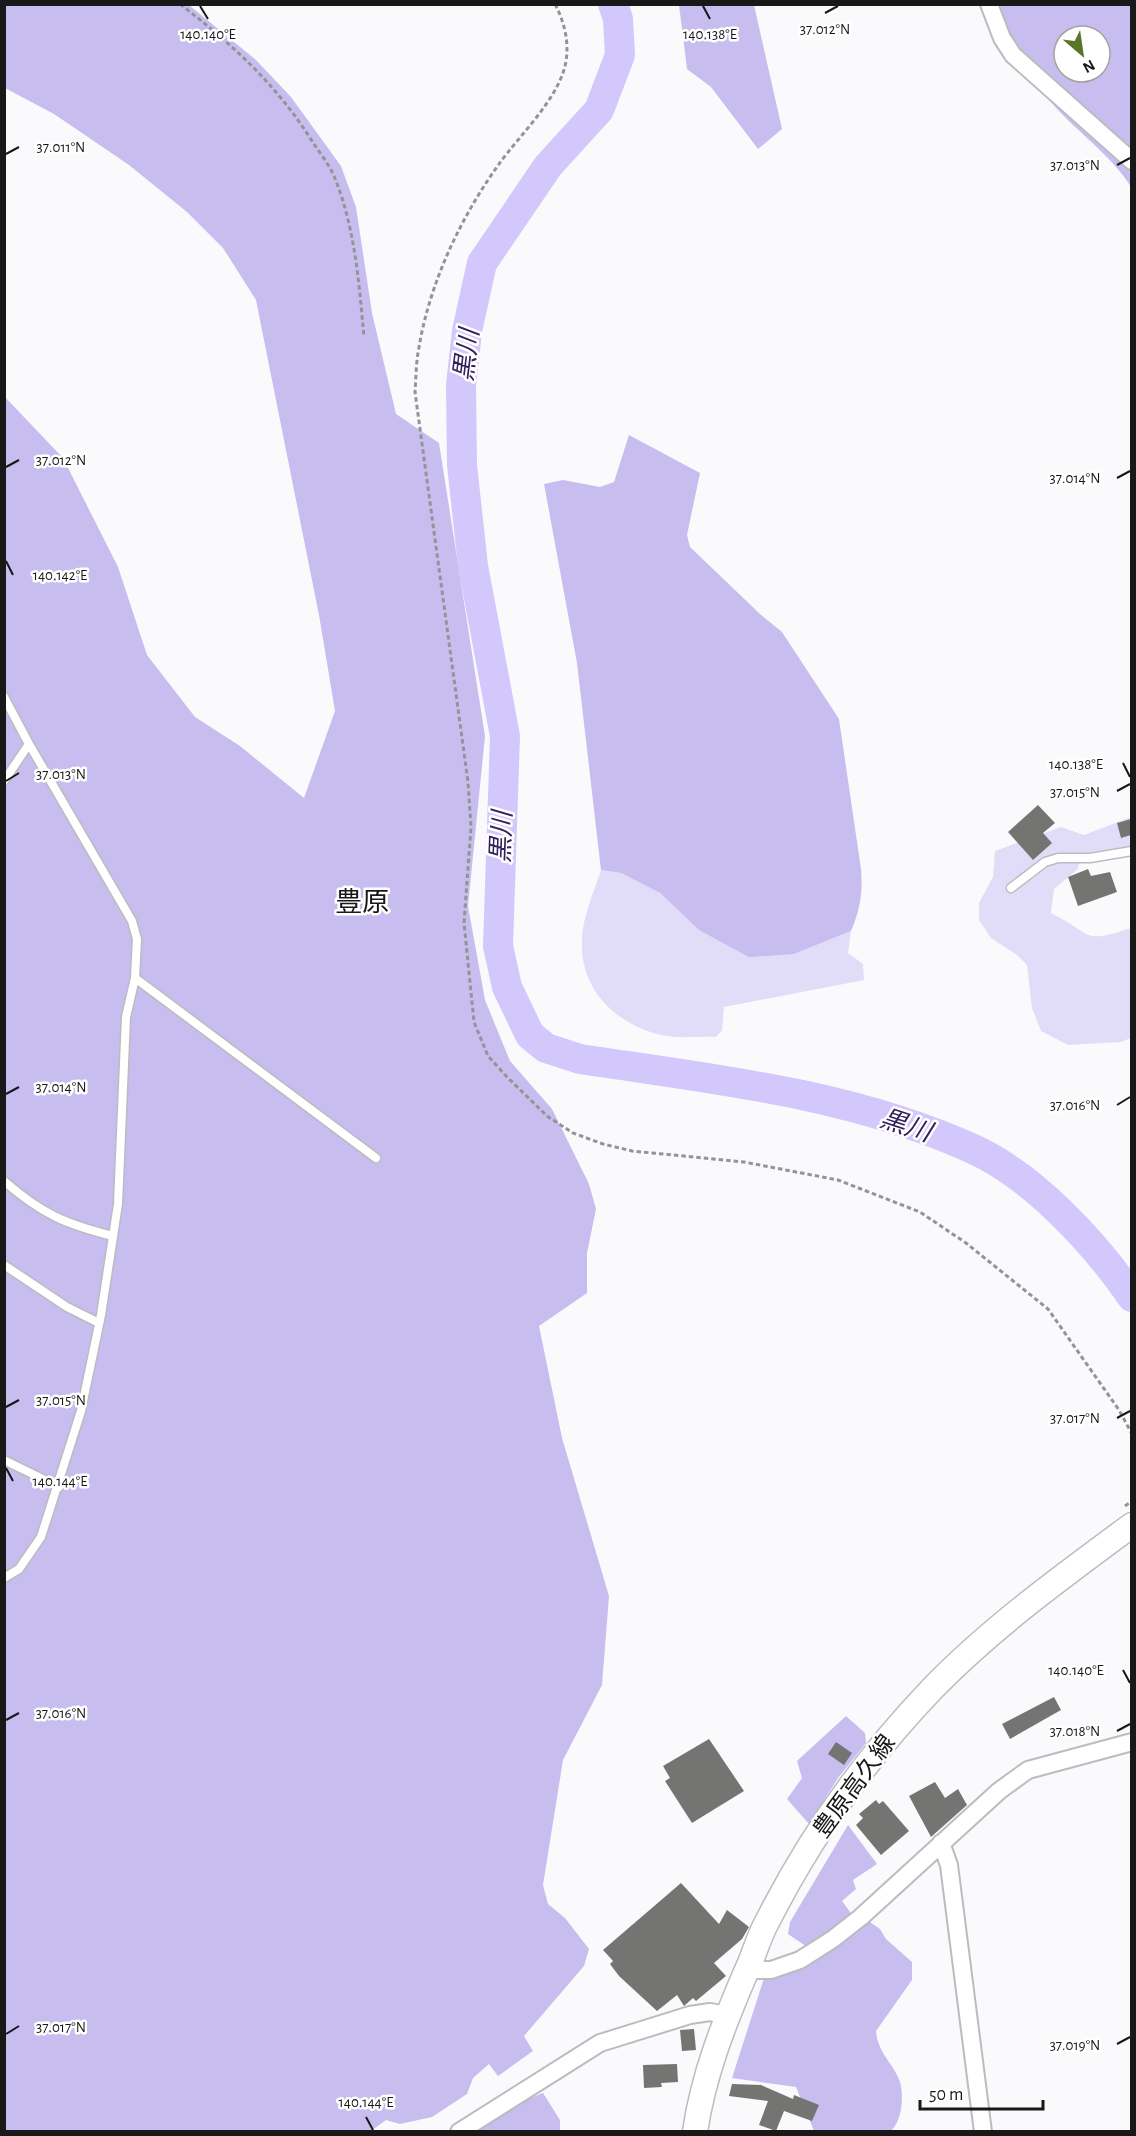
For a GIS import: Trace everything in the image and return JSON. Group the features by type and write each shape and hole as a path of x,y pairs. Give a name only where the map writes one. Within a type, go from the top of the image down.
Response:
{"main road":[{"name":"豊原高久線","path":"695,2132 709,2071 727,2015 765,1924 795,1869 860,1771 933,1688 977,1647 1131,1525"}],"street":[{"path":"989,4 1002,38 1013,55 1131,161"},
{"path":"747,1970 771,1970 800,1960 861,1917 999,1791 1028,1770 1131,1742"},
{"path":"941,1843 949,1865 982,2132"},
{"path":"459,2132 600,2043 690,2015 710,2012 727,2015"}],"lane":[{"path":"4,697 132,921 136,939 135,978 126,1017 118,1204 99,1323 81,1411 59,1486 33,1552 19,1569 4,1578"},
{"path":"4,781 29,744"},
{"path":"1011,888 1045,862 1058,858 1090,858 1131,851"},
{"path":"135,978 376,1158"},
{"path":"4,1181 60,1221 112,1236"},
{"path":"4,1265 67,1307 99,1323"},
{"path":"4,1460 59,1486"}],"path":[{"path":"180,4 217,32 270,82 333,173 344,205 359,274 364,337"},
{"path":"555,4 566,33 565,67 546,102 487,181 459,231 432,294 418,348 415,392 468,782 471,826 464,923 474,1022 488,1056 547,1116 573,1133 632,1151 744,1162 838,1180 921,1212 966,1243 1048,1309 1119,1410 1131,1434"}],"shaded area":[{"path":"5,5 189,5 256,60 291,97 341,166 356,207 372,313 396,414 439,443 485,736 468,906 485,1000 510,1061 552,1109 589,1184 596,1209 587,1253 587,1293 539,1326 562,1438 609,1596 602,1685 563,1760 543,1885 548,1904 565,1918 589,1949 584,1966 524,2036 533,2051 498,2076 489,2064 473,2078 467,2094 432,2117 400,2124 386,2120 371,2131 5,2131 4,396 63,458 118,567 147,655 195,717 240,746 304,798 335,711 319,615 256,300 223,248 187,212 129,165 54,114 5,88"},
{"path":"679,5 754,5 782,129 758,149 711,87 687,69"},
{"path":"996,5 1131,5 1131,187 1099,149 1052,104 1016,47"},
{"path":"629,435 700,473 687,535 690,547 782,632 839,719 861,869 860,901 851,931 794,954 749,957 699,930 660,893 621,873 601,870 577,663 544,484 563,480 600,487 614,482"},
{"path":"1131,817 1131,846 1080,854 1078,869 1054,889 1051,913 1088,935 1103,936 1131,928 1131,1038 1121,1042 1068,1045 1041,1031 1032,1008 1027,965 1017,955 991,938 979,920 979,903 993,877 995,851 1061,827 1084,835"},
{"path":"601,870 621,873 660,893 699,930 794,954 851,931 848,953 863,964 864,980 724,1007 722,1030 716,1037 668,1036 645,1030 629,1023 604,1002 587,975 583,959 583,932 586,914"},
{"path":"846,1716 865,1733 866,1743 838,1778 809,1824 787,1799 802,1778 797,1761"},
{"path":"848,1825 877,1864 853,1880 856,1889 842,1901 853,1916 810,1949 788,1934 790,1922"},
{"path":"870,1922 880,1929 886,1939 912,1962 912,1980 876,2031 880,2046 900,2082 902,2101 900,2115 891,2131 814,2131 796,2087 732,2078 764,1978 794,1968 820,1955"},
{"path":"543,2093 560,2120 560,2131 475,2132 513,2105"}],"building":[{"path":"1038,805 1055,823 1043,833 1052,843 1033,860 1008,832"},
{"path":"1131,819 1131,835 1121,838 1117,823"},
{"path":"1088,869 1091,876 1110,872 1117,892 1078,906 1068,877"},
{"path":"1054,1697 1061,1710 1010,1739 1002,1724"},
{"path":"709,1739 744,1791 692,1823 665,1781 670,1778 663,1766"},
{"path":"836,1742 852,1753 844,1765 828,1754"},
{"path":"935,1782 945,1798 958,1789 967,1805 931,1837 909,1796"},
{"path":"876,1800 879,1804 883,1801 909,1831 881,1855 856,1825 863,1818 859,1814"},
{"path":"681,1883 719,1924 727,1910 749,1927 742,1939 714,1963 726,1976 696,2001 693,1998 684,2006 677,1995 657,2011 619,1976 610,1964 613,1961 603,1950"},
{"path":"694,2029 696,2050 682,2051 680,2030"},
{"path":"677,2064 678,2082 661,2083 662,2087 644,2088 643,2065"},
{"path":"732,2084 761,2085 793,2099 794,2095 819,2105 812,2121 784,2111 776,2131 759,2125 768,2101 729,2096"}],"waterway":[{"name":"黒川","path":"613,4 618,19 620,55 599,110 548,166 482,263 467,331 461,385 462,465 473,566 505,736 498,946 507,987 530,1035 546,1048 580,1059 780,1090 829,1101 878,1114 973,1149 996,1161 1040,1193 1100,1255 1132,1297"}],"district":[{"name":"豊原","path":"362,902"}]}
